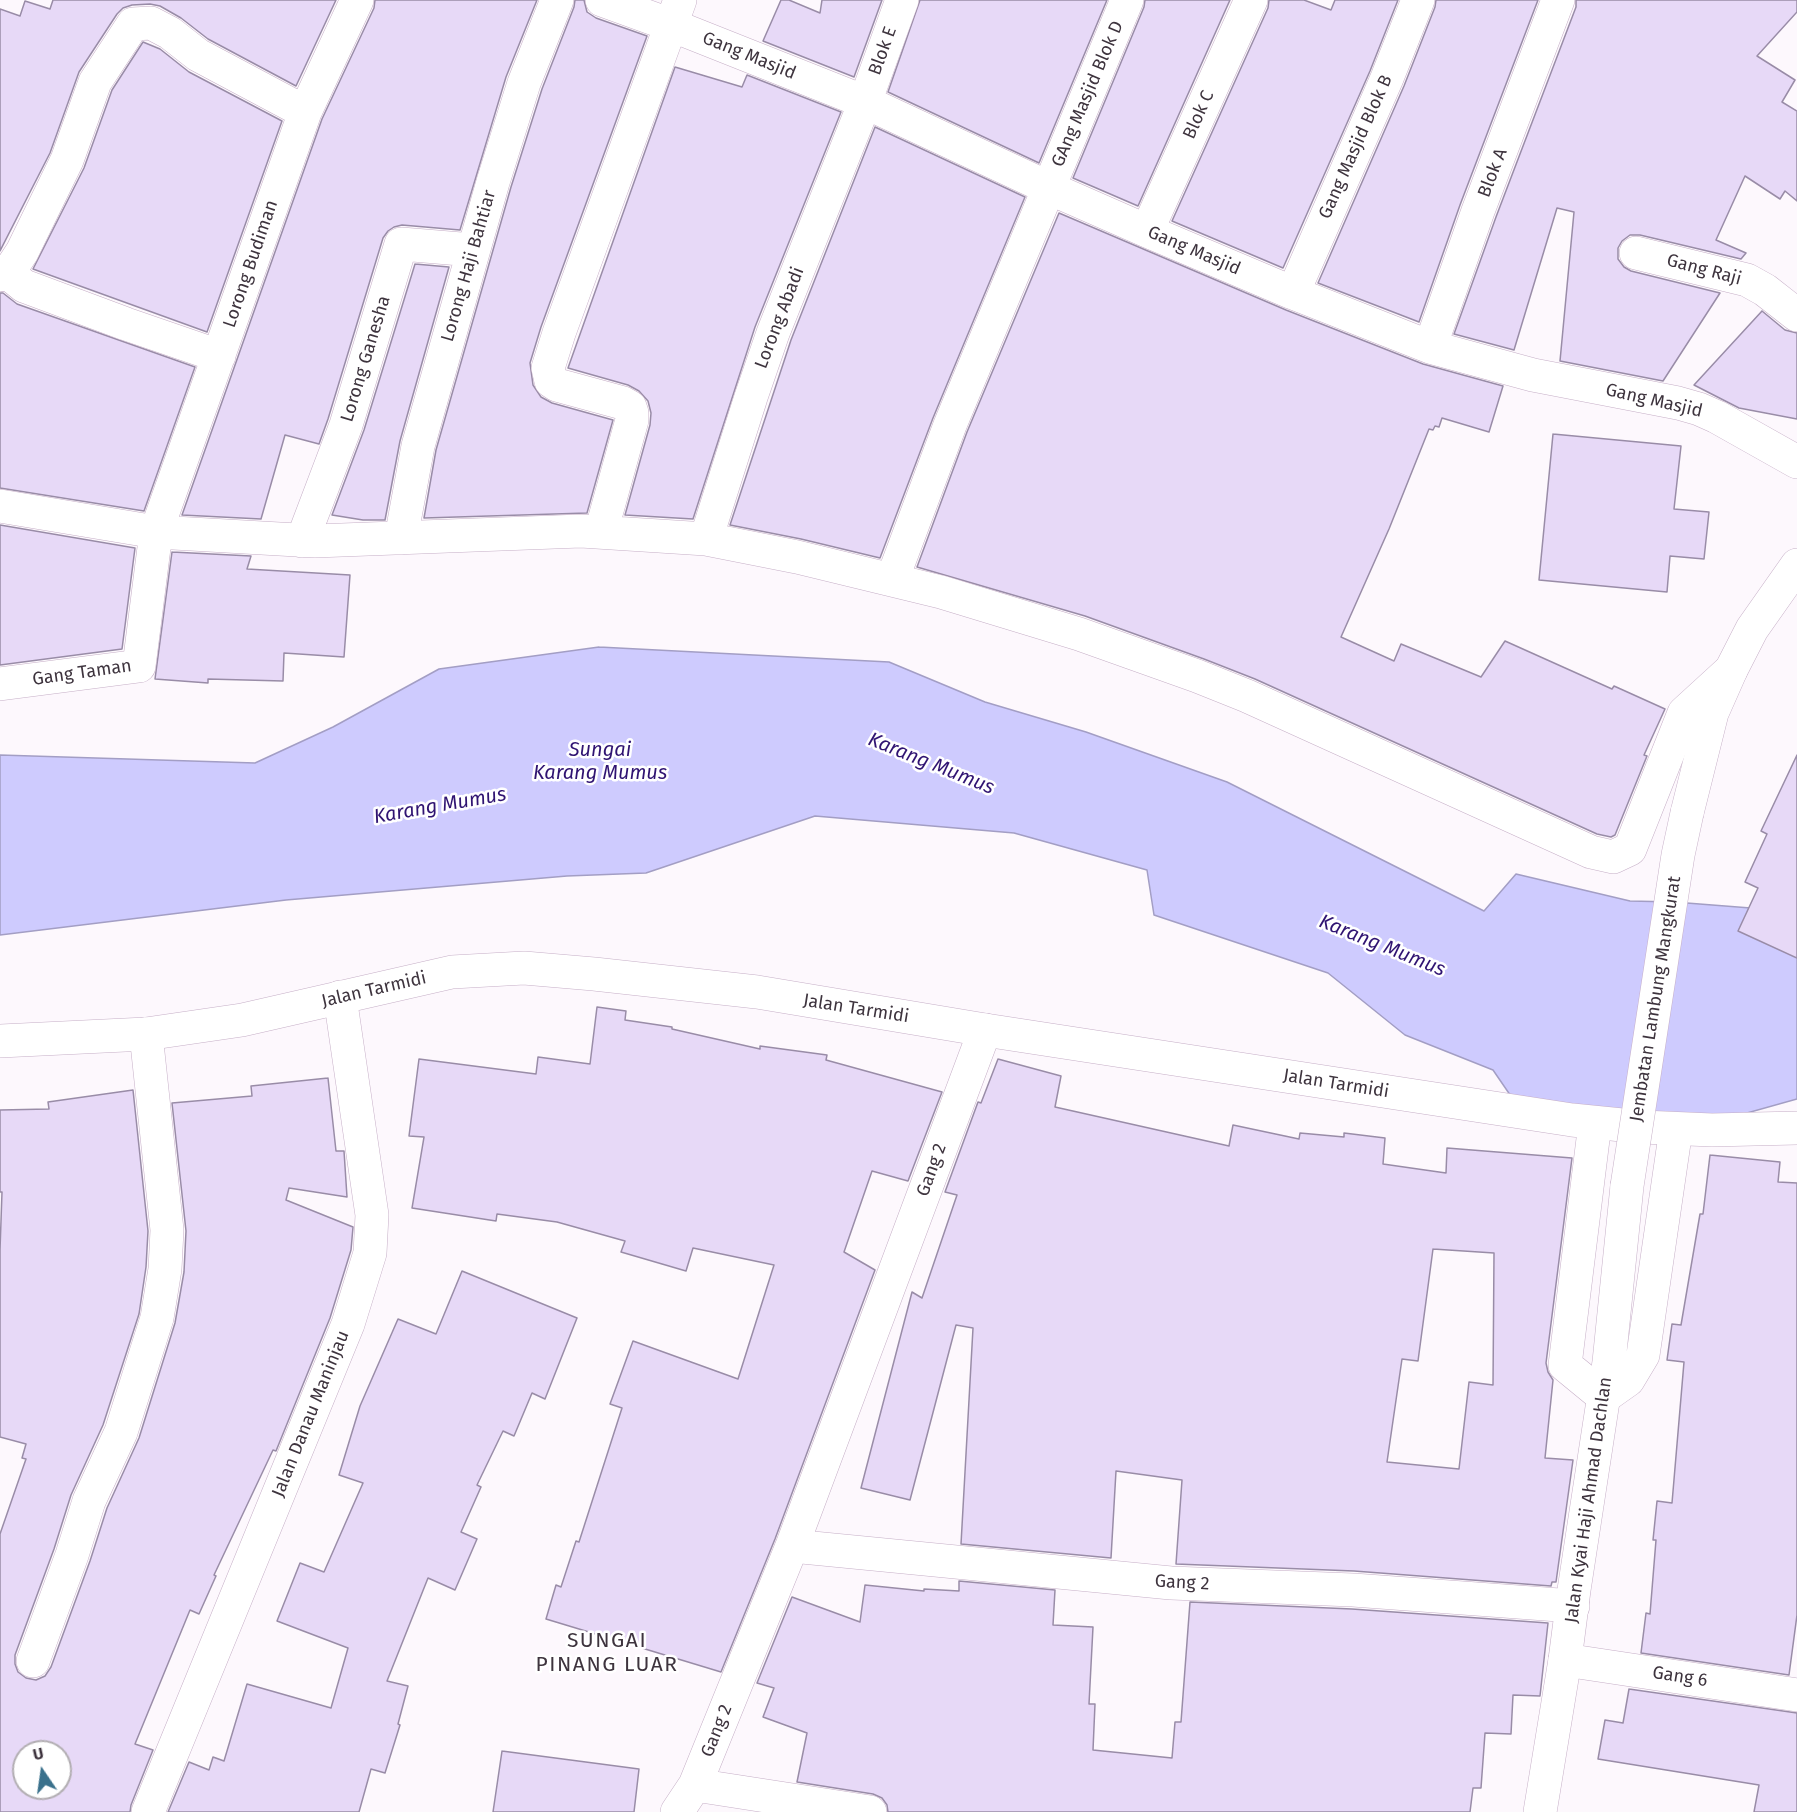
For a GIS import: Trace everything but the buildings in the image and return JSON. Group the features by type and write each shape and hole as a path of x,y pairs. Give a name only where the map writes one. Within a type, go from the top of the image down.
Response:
{"street":[{"name":"Lorong Budiman","path":"156,532 305,112 357,0"},
{"name":"Lorong Haji Bahtiar","path":"401,538 418,446 473,250 524,83 557,0"},
{"name":"Gang Masjid","path":"602,0 676,12 1049,188 1293,293 1430,347 1533,375 1699,409 1797,462"},
{"name":"Blok E","path":"865,102 902,0"},
{"name":"GAng Masjid Blok D","path":"892,580 950,425 1127,0"},
{"name":"Blok C","path":"1147,231 1251,0"},
{"name":"Gang Masjid Blok B","path":"1293,293 1387,78 1418,0"},
{"name":"Blok A","path":"1430,347 1478,210 1558,0"},
{"path":"601,532 632,413 630,407 623,403 557,385 551,381 548,368 676,12"},
{"path":"219,356 24,286 4,274 22,252 66,160 95,82 133,24 151,23 171,33 198,55 305,112"},
{"name":"Lorong Abadi","path":"706,539 773,333 865,102"},
{"name":"Lorong Ganesha","path":"302,541 346,425 401,244 473,250"},
{"name":"Gang Raji","path":"1636,253 1747,280 1765,290 1797,315"},
{"path":"0,506 156,532 302,541 534,532 601,532 706,539 797,557 941,592 1079,634 1207,680 1591,852 1614,857 1630,849 1684,713 1731,670"},
{"name":"Gang Taman","path":"0,684 139,666 156,532"},
{"name":"Jembatan Lambung Mangkurat","path":"1628,1186 1678,855 1686,813 1712,713 1752,629 1797,565"},
{"name":"Jalan Tarmidi","path":"0,1041 146,1034 242,1020 452,972 524,968 757,992 985,1030 1595,1123 1712,1130 1797,1128"},
{"name":"Jalan Danau Maninjau","path":"148,1812 348,1324 370,1253 372,1215 340,997"},
{"name":"Gang 2","path":"677,1812 695,1785 792,1546 985,1030"},
{"path":"33,1661 89,1501 122,1432 157,1318 165,1269 166,1230 146,1034"},
{"path":"1595,1123 1565,1365 1604,1397 1628,1380 1643,1355 1676,1129"},
{"name":"Jalan Kyai Haji Ahmad Dachlan","path":"1540,1812 1604,1397 1628,1186"},
{"name":"Gang 2","path":"792,1546 1171,1584 1353,1590 1573,1606"},
{"name":"Gang 6","path":"1565,1660 1796,1694"},
{"path":"695,1785 870,1812"}],"water":[{"name":"Sungai Karang Mumus","path":"599,647 889,662 985,702 1086,732 1227,782 1484,911 1516,874 1630,901 1789,911 1797,904 1797,1099 1722,1120 1517,1105 1493,1070 1405,1035 1328,973 1154,915 1147,870 1014,833 815,816 646,873 567,876 286,900 0,935 0,755 255,763 333,727 439,669"}],"district":[{"name":"SUNGAI PINANG LUAR","path":"607,1653"}],"water label":[{"name":"Karang Mumus","path":"931,764"},
{"name":"Karang Mumus","path":"440,806"},
{"name":"Karang Mumus","path":"1382,946"}]}
